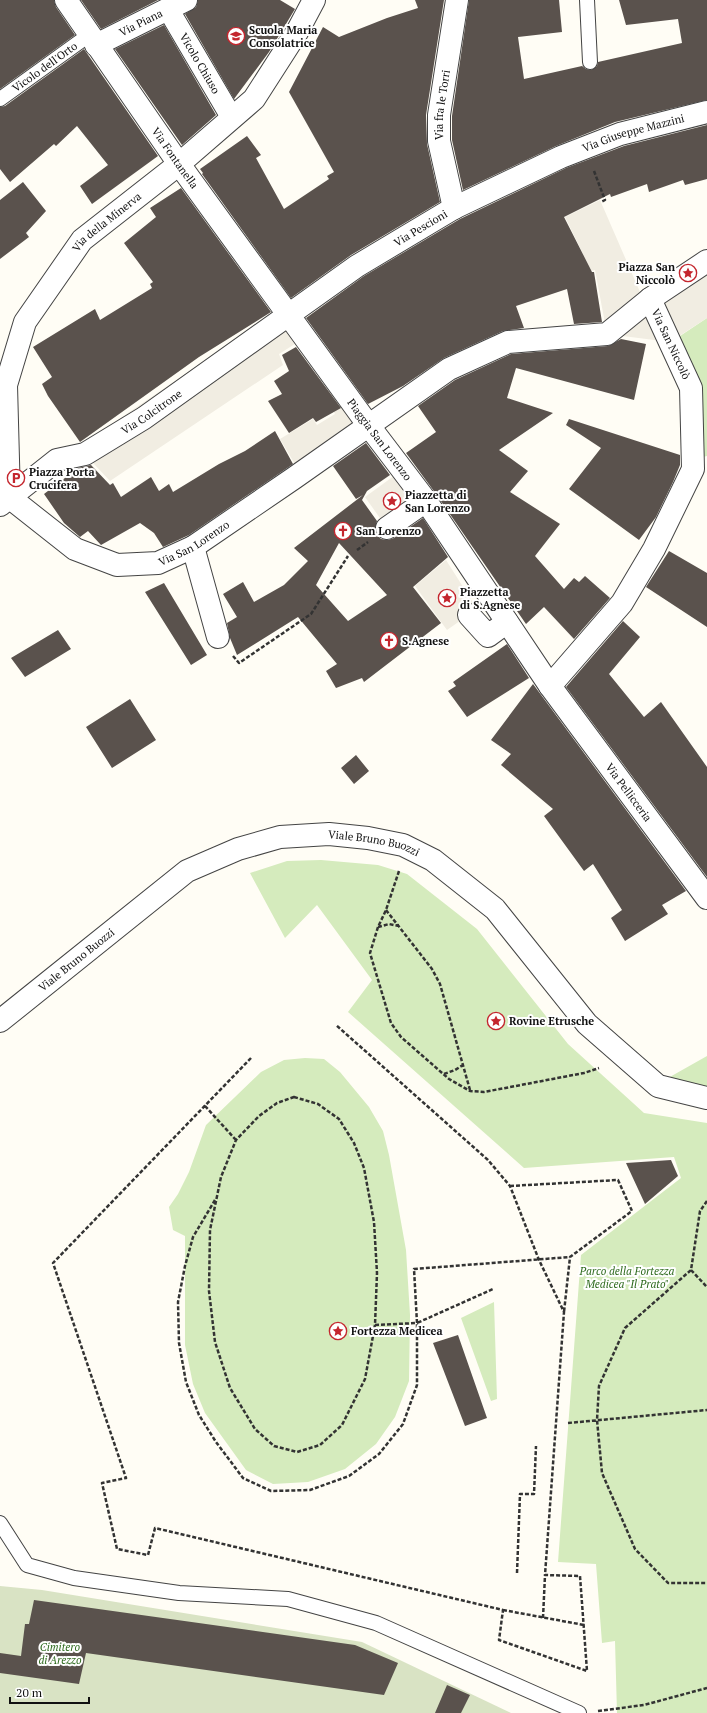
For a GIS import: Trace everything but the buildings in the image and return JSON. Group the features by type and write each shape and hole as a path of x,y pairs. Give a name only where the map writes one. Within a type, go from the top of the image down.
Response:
{"street":[{"name":"Via Fontanella","path":"66,0 92,40 179,164 289,314"},
{"name":"Via della Minerva","path":"4,501 6,385 25,322 82,240 179,164 254,100 297,32 314,0"},
{"name":"Via fra le Torri","path":"454,208 439,141 439,115 457,0"},
{"name":"Via Piana","path":"92,40 177,5"},
{"name":"Vicolo Chiuso","path":"177,5 232,118"},
{"name":"Via Giuseppe Mazzini","path":"561,157 620,134 707,112"},
{"name":"Via Pescioni","path":"289,314 357,266 454,208 561,157"},
{"path":"650,299 707,261"},
{"name":"Via San Niccolò","path":"370,426 449,369 508,342 607,334 650,299 691,388 693,469 654,549 622,603 550,686"},
{"name":"Piaggia San Lorenzo","path":"289,314 370,426 426,500 550,686"},
{"name":"Via Colcitrone","path":"4,501 57,460 85,454 144,418 289,314"},
{"name":"Via San Lorenzo","path":"4,501 74,549 117,565 158,563 193,547 370,426"},
{"path":"387,528 426,500"},
{"path":"193,547 218,637"},
{"path":"469,614 488,636 507,622"},
{"name":"Via Pellicceria","path":"550,686 707,898"},
{"name":"Viale Bruno Buozzi","path":"0,1021 187,871 238,849 280,837 329,834 368,838 403,845 433,860 495,909 587,1024 646,1076 658,1086 707,1098"}],"lane":[{"path":"587,0 590,62"},
{"name":"Vicolo dell'Orto","path":"0,99 92,40"},
{"path":"0,1523 27,1565 74,1578 179,1593 288,1600 368,1621 579,1713"}],"path":[{"path":"218,637 239,663 311,614 348,556"},
{"path":"401,865 370,953 391,1023 401,1037 449,1079 470,1091 484,1092 584,1073 603,1067"},
{"path":"386,910 432,969 440,984 470,1091"},
{"path":"378,927 389,924 399,926"},
{"path":"336,1025 488,1160 510,1186 539,1260 564,1312"},
{"path":"251,1058 53,1263 126,1478 102,1483 117,1549 148,1555 155,1528 503,1610 584,1626"},
{"path":"444,1074 463,1065"},
{"path":"294,1097 318,1104 339,1120 354,1143 364,1168 374,1222 377,1273 375,1325 365,1379 342,1425 320,1445 297,1452 274,1446 255,1429 230,1388 215,1342 209,1291 210,1230 217,1198 221,1177 236,1140 259,1116 277,1103 294,1097"},
{"path":"205,1106 236,1140"},
{"path":"217,1198 193,1237 185,1266 178,1302 179,1343 186,1382 199,1415 242,1478 271,1491 310,1490 349,1476 379,1454 403,1424 417,1385 417,1323 414,1269 570,1257 632,1211 618,1180 510,1186"},
{"path":"707,1201 700,1211 691,1270 625,1328 599,1386 597,1420 602,1473 635,1549 668,1583 707,1583"},
{"path":"543,1618 564,1312 570,1257"},
{"path":"691,1270 707,1288"},
{"path":"375,1325 417,1323 493,1289"},
{"path":"568,1423 707,1410"},
{"path":"517,1573 520,1494 534,1494 536,1446"},
{"path":"503,1610 499,1640 587,1671 580,1576 545,1575"},
{"path":"591,1713 608,1709 644,1705 707,1688"}],"green space":[{"path":"707,318 707,456 703,457 677,338"},
{"name":"Parco della Fortezza Medicea \"Il Prato\"","path":"321,860 378,865 407,874 477,929 568,1044 644,1113 707,1123 707,1713 617,1713 615,1641 602,1643 596,1564 558,1562 581,1255 681,1178 674,1157 524,1168 348,1012 372,980 317,905 285,938 250,873 287,861"},
{"path":"707,1056 707,1087 668,1078"},
{"path":"305,1058 324,1059 340,1072 369,1107 383,1131 389,1155 406,1250 410,1315 409,1381 395,1417 376,1444 345,1469 308,1482 273,1484 246,1470 205,1413 193,1384 185,1345 185,1236 173,1230 169,1207 178,1194 189,1172 206,1125 261,1072 284,1060"},
{"path":"494,1302 497,1399 491,1401 461,1318"},
{"name":"Cimitero di Arezzo","path":"0,1586 42,1590 362,1642 511,1713 0,1713"}],"shaded area":[{"name":"Piazza San Niccolò","path":"600,200 640,292 707,249 707,318 670,342 607,334 595,270 566,276 562,262 583,254 565,217"},
{"path":"276,312 298,342 279,354 283,365 110,481 78,447"},
{"path":"332,387 357,423 296,466 280,439 313,419 317,425 335,414 322,392"},
{"name":"Piazzetta di San Lorenzo","path":"398,473 420,505 387,528 365,497"},
{"name":"Piazzetta di S.Agnese","path":"446,560 477,609 447,630 415,586"}],"place":[{"name":"Scuola Maria Consolatrice","path":"236,36"},
{"name":"Piazza San Niccolò","path":"688,273"},
{"name":"Piazza Porta Crucifera","path":"16,478"},
{"name":"Piazzetta di San Lorenzo","path":"392,501"},
{"name":"San Lorenzo","path":"343,531"},
{"name":"Piazzetta di S.Agnese","path":"447,598"},
{"name":"S.Agnese","path":"389,641"},
{"name":"Rovine Etrusche","path":"496,1021"},
{"name":"Fortezza Medicea","path":"338,1331"}]}
